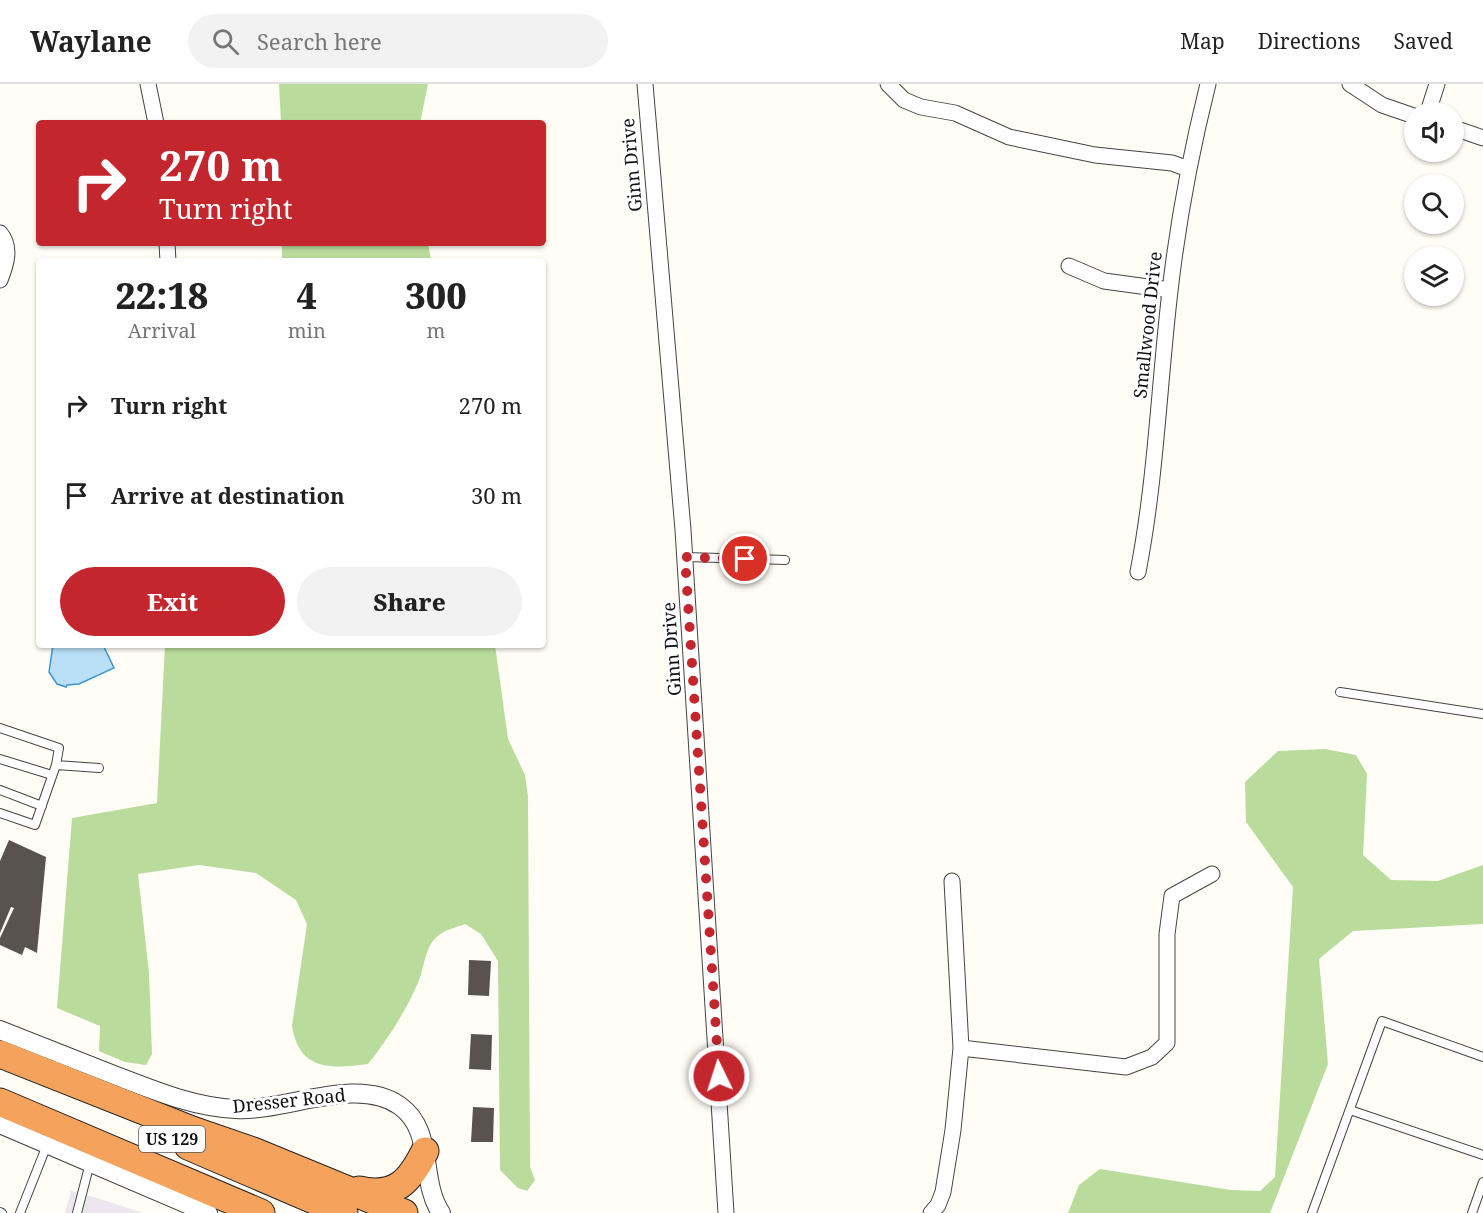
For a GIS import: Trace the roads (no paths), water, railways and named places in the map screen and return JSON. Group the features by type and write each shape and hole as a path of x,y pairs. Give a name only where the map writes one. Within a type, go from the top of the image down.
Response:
{"highway":[{"path":"0,1054 192,1130 254,1151 344,1200 404,1213"},
{"name":"US 129","path":"0,1066 344,1200"},
{"name":"US 129","path":"0,1102 261,1213"},
{"path":"344,1200 369,1192 384,1192 399,1187 416,1170 425,1151"}],"street":[{"path":"148,84 155,120"},
{"name":"Ginn Drive","path":"645,84 685,557 726,1213"},
{"path":"888,84 904,100 921,107 955,113 1009,137 1095,155 1172,163 1188,169"},
{"name":"Smallwood Drive","path":"1138,572 1151,494 1170,290 1188,169 1208,84"},
{"path":"1350,84 1382,105 1404,113"},
{"path":"1431,102 1437,84"},
{"path":"1464,131 1483,138"},
{"path":"0,233 4,238 8,259 0,280"},
{"path":"1069,266 1104,281 1170,290"},
{"path":"961,1048 1126,1067 1152,1057 1167,1043 1167,934 1172,896 1212,874"},
{"path":"931,1213 938,1205 943,1192 953,1130 961,1048 952,881"},
{"name":"Dresser Road","path":"0,1030 167,1096 237,1110 371,1094 401,1107 419,1129 425,1151 428,1182 441,1213"},
{"path":"0,1124 208,1213"}],"lane":[{"path":"685,557 785,560"},
{"path":"1340,692 1483,714"},
{"path":"0,728 59,748 56,765 35,825 0,813"},
{"path":"0,759 52,775"},
{"path":"56,765 99,768"},
{"path":"0,790 42,806"},
{"path":"1312,1213 1382,1021 1483,1057"},
{"path":"1350,1110 1483,1155"},
{"path":"20,1213 47,1144"},
{"path":"77,1213 90,1163"},
{"path":"1472,1213 1483,1182"}],"water":[{"path":"53,648 104,648 114,668 79,684 66,687 57,684 49,672"}]}
